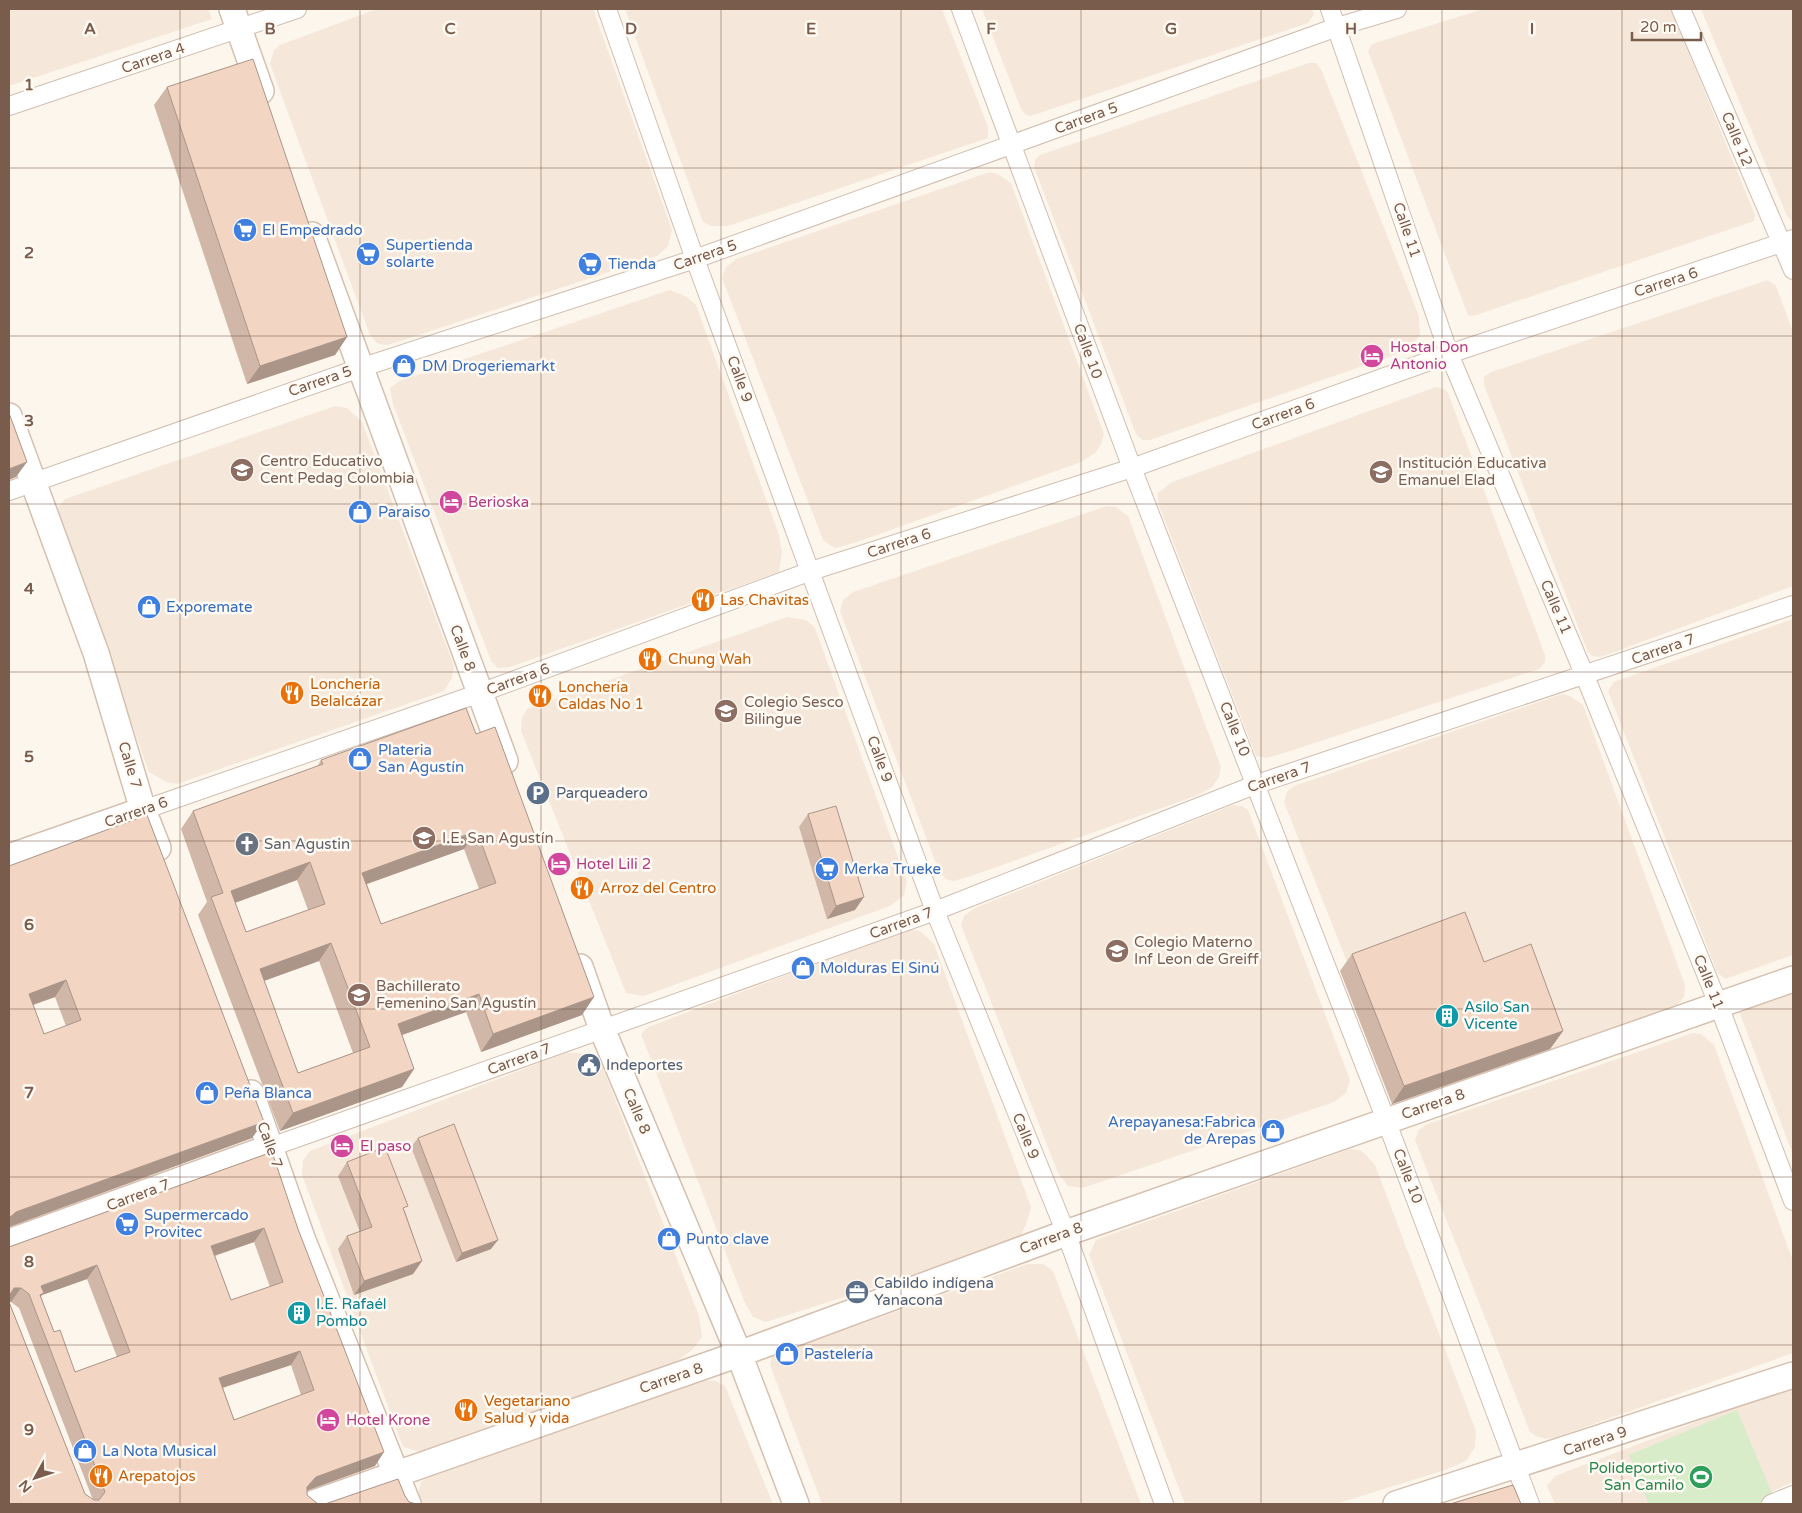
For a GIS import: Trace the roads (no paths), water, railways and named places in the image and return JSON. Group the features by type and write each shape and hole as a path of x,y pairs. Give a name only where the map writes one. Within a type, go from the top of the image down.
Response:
{"street":[{"name":"Carrera 4","path":"9,106 235,19 297,9"},
{"name":"Calle 9","path":"607,9 695,259 935,911 1066,1233 1164,1504"},
{"name":"Calle 10","path":"961,9 1132,468 1257,784 1518,1466 1530,1504"},
{"name":"Calle 11","path":"1330,9 1449,354 1585,676 1720,1006 1793,1200"},
{"name":"Carrera 5","path":"9,490 360,368 695,259 1337,27 1397,9"},
{"name":"Calle 12","path":"1681,9 1788,241 1793,270"},
{"path":"235,19 269,114"},
{"name":"Calle 8","path":"306,217 514,787"},
{"name":"Carrera 6","path":"9,857 480,694 811,571 1132,468 1449,354 1788,241"},
{"name":"Calle 7","path":"9,416 96,652 143,810 167,874"},
{"name":"Carrera 7","path":"9,1242 935,911 1257,784 1793,605"},
{"name":"Calle 8","path":"572,945 602,1029 739,1354 796,1504"},
{"name":"Carrera 8","path":"311,1504 739,1354 1066,1233 1793,979"},
{"name":"Calle 7","path":"244,1074 302,1238 408,1504"},
{"name":"Carrera 9","path":"1396,1504 1518,1466 1793,1375"},
{"path":"1771,1504 1793,1495"}],"place":[{"name":"El Empedrado","path":"245,230"},
{"name":"Supertienda solarte","path":"368,254"},
{"name":"Tienda","path":"590,264"},
{"name":"Hostal Don Antonio","path":"1372,356"},
{"name":"DM Drogeriemarkt","path":"404,366"},
{"name":"Centro Educativo Cent Pedag Colombia","path":"242,470"},
{"name":"Institución Educativa Emanuel Elad","path":"1381,472"},
{"name":"Berioska","path":"451,502"},
{"name":"Paraiso","path":"360,512"},
{"name":"Las Chavitas","path":"703,600"},
{"name":"Exporemate","path":"149,607"},
{"name":"Chung Wah","path":"650,659"},
{"name":"Lonchería Belalcázar","path":"292,693"},
{"name":"Lonchería Caldas No 1","path":"540,696"},
{"name":"Colegio Sesco Bilingue","path":"726,711"},
{"name":"Plateria San Agustín","path":"360,759"},
{"name":"Parqueadero","path":"538,793"},
{"name":"I.E. San Agustín","path":"424,838"},
{"name":"San Agustin","path":"247,844"},
{"name":"Hotel Lili 2","path":"559,864"},
{"name":"Merka Trueke","path":"827,869"},
{"name":"Arroz del Centro","path":"582,888"},
{"name":"Colegio Materno Inf Leon de Greiff","path":"1117,951"},
{"name":"Molduras El Sinú","path":"803,968"},
{"name":"Bachillerato Femenino San Agustín","path":"359,995"},
{"name":"Asilo San Vicente","path":"1447,1016"},
{"name":"Indeportes","path":"589,1065"},
{"name":"Peña Blanca","path":"207,1093"},
{"name":"Arepayanesa:Fabrica de Arepas","path":"1273,1131"},
{"name":"El paso","path":"342,1146"},
{"name":"Supermercado Provitec","path":"127,1224"},
{"name":"Punto clave","path":"669,1239"},
{"name":"Cabildo indígena Yanacona","path":"857,1292"},
{"name":"I.E. Rafaél Pombo","path":"299,1313"},
{"name":"Pastelería","path":"787,1354"},
{"name":"Vegetariano Salud y vida","path":"466,1410"},
{"name":"Hotel Krone","path":"328,1420"},
{"name":"La Nota Musical","path":"85,1451"},
{"name":"Arepatojos","path":"101,1476"},
{"name":"Polideportivo San Camilo","path":"1701,1477"}]}
